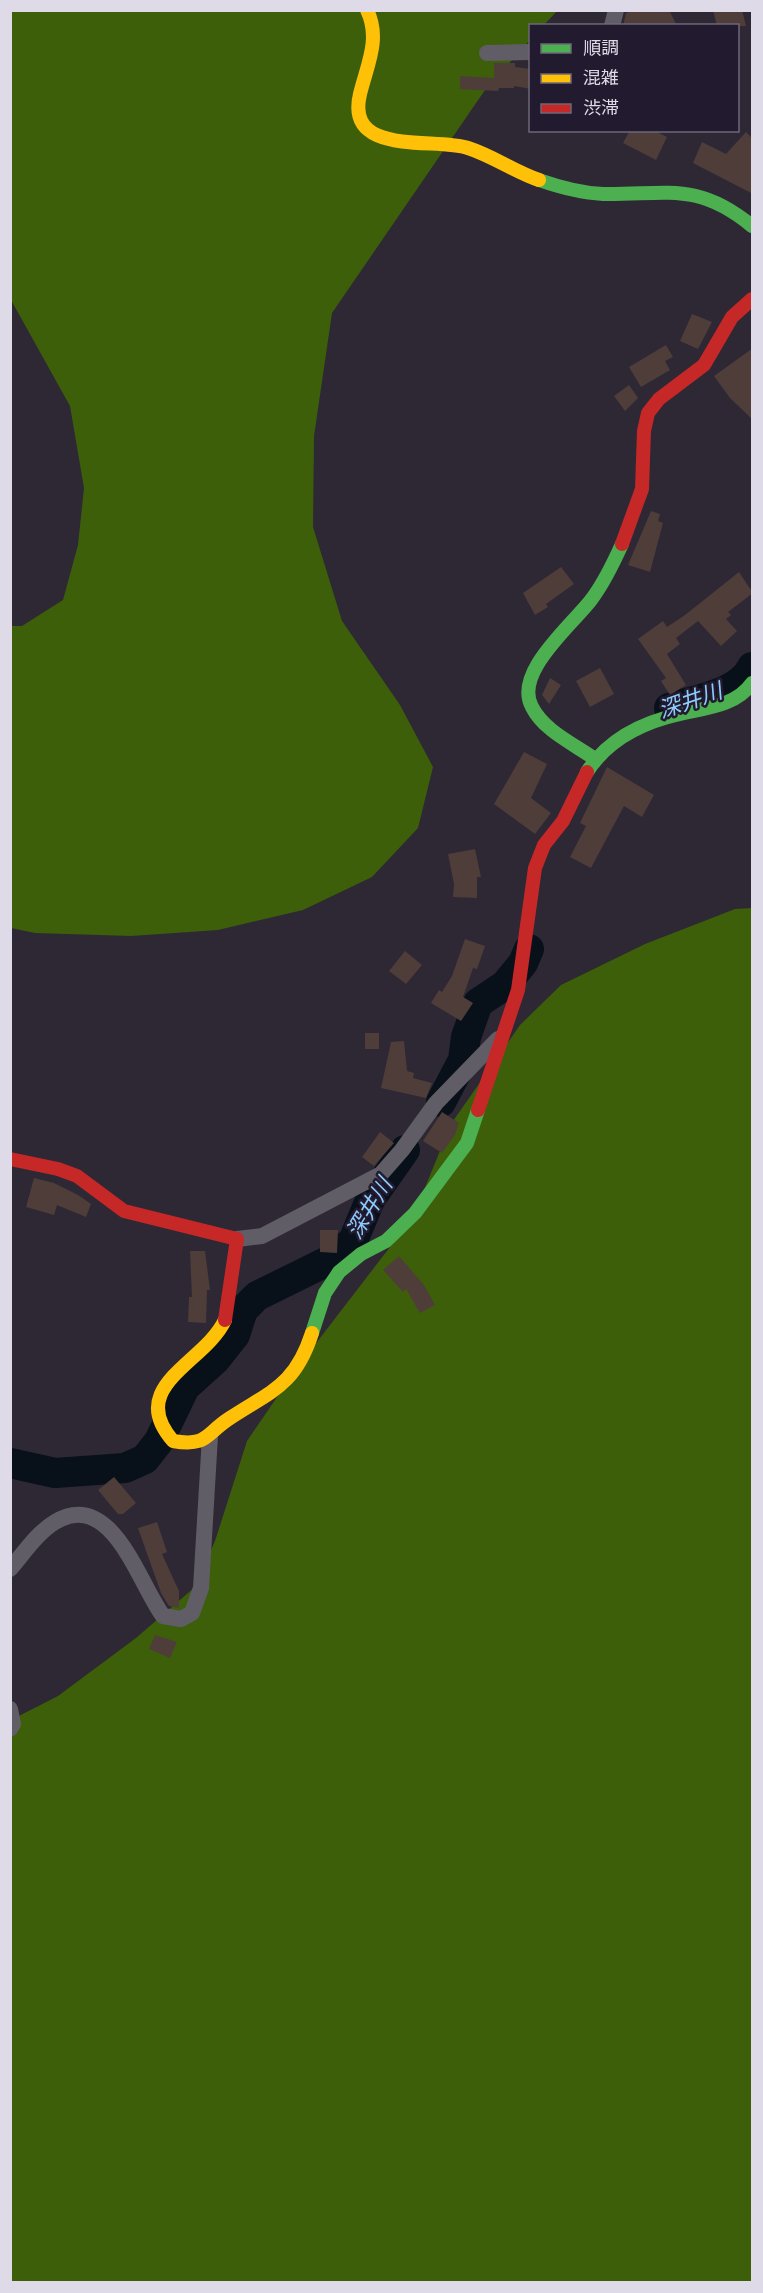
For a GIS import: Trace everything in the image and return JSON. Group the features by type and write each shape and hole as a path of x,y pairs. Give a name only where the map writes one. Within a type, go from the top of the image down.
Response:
{"street":[{"path":"367,10 374,20 374,44 358,100 362,124 373,134 394,141 433,141 467,147 528,177 596,193 691,192 722,202 753,226"},
{"path":"487,53 529,52"},
{"path":"595,759 534,715 528,699 529,678 553,644 588,606 629,526 642,491 644,427 649,411 657,400 686,383 699,371 712,356 733,314 753,299"},
{"path":"237,1239 232,1261 227,1318 213,1342 177,1370 165,1386 158,1404 159,1425 173,1441 192,1444 210,1436 228,1419 272,1394 293,1373 309,1343 325,1293 339,1272 361,1254 386,1241 415,1214 467,1143 518,990 535,867 544,845 563,821 580,781 595,759 617,739 639,727 678,714 722,705 747,690 753,683"},
{"path":"10,1159 58,1168 77,1176 124,1211 237,1239 262,1236 381,1174 402,1150 436,1103 501,1036"},
{"path":"10,1569 37,1538 55,1522 70,1516 88,1515 107,1526 128,1554 150,1598 163,1616 181,1619 192,1613 201,1588 210,1436"},
{"path":"10,1709 13,1724 10,1729"}],"green space":[{"path":"11,11 557,11 545,24 529,24 529,41 485,90 332,313 314,436 313,527 342,621 400,705 433,767 418,828 372,877 303,910 218,930 131,936 35,933 11,928 11,626 22,626 63,600 78,545 84,488 70,406 11,300"},
{"path":"752,908 752,2282 11,2282 11,1720 58,1696 136,1638 195,1587 215,1541 247,1441 297,1368 413,1217 451,1124 520,1025 561,985 645,944 735,909"}],"building":[{"path":"636,10 669,10 676,24 623,24 626,13"},
{"path":"713,10 742,10 746,26 739,26 739,24 716,24"},
{"path":"494,63 515,63 515,67 529,69 529,89 514,86 514,88 499,88 498,91 460,89 460,76 494,78"},
{"path":"629,132 657,132 667,137 656,160 623,143"},
{"path":"746,132 753,139 753,194 693,163 702,142 726,154"},
{"path":"692,314 712,322 698,349 680,341"},
{"path":"666,345 673,357 665,361 670,370 641,387 629,367"},
{"path":"753,348 753,420 730,398 714,376"},
{"path":"629,385 638,398 625,411 614,396"},
{"path":"651,511 660,514 658,521 663,523 650,572 628,565"},
{"path":"561,567 574,584 546,604 548,607 535,615 523,593"},
{"path":"739,572 753,593 728,612 731,615 726,619 737,631 721,646 698,621 676,638 680,644 667,654 686,685 670,695 661,681 666,678 638,639 663,621 667,627"},
{"path":"600,668 614,694 590,707 576,681"},
{"path":"550,678 561,685 549,704 542,695"},
{"path":"524,752 547,764 531,798 551,813 535,834 494,804"},
{"path":"607,767 654,795 642,817 624,806 591,868 570,857 586,826 580,823"},
{"path":"475,849 481,877 477,877 477,898 453,897 454,884 448,854"},
{"path":"465,939 485,946 477,969 473,968 463,997 473,1003 461,1021 431,1003 439,990 442,992 452,976"},
{"path":"405,951 422,965 406,984 389,971"},
{"path":"365,1033 379,1033 379,1049 365,1049"},
{"path":"404,1041 407,1071 414,1073 413,1078 432,1083 426,1098 381,1088 391,1042"},
{"path":"442,1112 459,1123 455,1135 442,1153 423,1141"},
{"path":"380,1132 394,1143 374,1166 362,1157"},
{"path":"34,1178 54,1183 91,1204 86,1217 57,1205 54,1215 26,1207"},
{"path":"320,1230 338,1230 337,1253 320,1252"},
{"path":"190,1251 205,1251 210,1290 207,1290 206,1323 188,1322 189,1297 192,1297"},
{"path":"399,1256 424,1285 435,1305 420,1313 406,1289 403,1292 383,1270"},
{"path":"114,1477 136,1503 123,1514 118,1514 98,1490"},
{"path":"157,1522 167,1552 162,1554 179,1591 179,1608 169,1606 161,1593 138,1528"},
{"path":"155,1635 177,1642 170,1658 149,1649"}],"waterway":[{"name":"深井川","path":"669,708 727,689 737,684 752,667"},
{"name":"深井川","path":"441,1102 463,1060 466,1037 478,1003 505,985 523,963 529,949"},
{"name":"深井川","path":"10,1463 55,1473 125,1468 145,1459 159,1441 185,1387 216,1359 235,1335 243,1310 257,1296 328,1261 353,1241 370,1200 405,1150"}],"traffic: fast":[{"path":"539,180 571,189 603,194 664,193 698,196 715,202 752,226"},
{"path":"595,759 544,723 532,707 528,694 537,665 547,650 596,594 622,544"},
{"path":"587,772 605,750 640,727 667,717 720,705 738,697 752,683"},
{"path":"312,1333 325,1293 339,1272 361,1254 386,1241 415,1213 467,1143 478,1110"}],"traffic: slow":[{"path":"367,10 373,31 373,42 360,94 359,114 366,127 379,136 396,140 468,148 539,180"},
{"path":"225,1320 215,1335 163,1390 158,1405 161,1422 173,1441 200,1441 280,1385 298,1365 312,1333"}],"traffic: jam":[{"path":"622,544 642,489 644,431 648,413 659,399 704,365 732,317 752,299"},
{"path":"478,1110 518,990 535,868 544,845 563,821 587,772"},
{"path":"10,1159 58,1169 77,1176 124,1211 237,1239 225,1320"}]}
